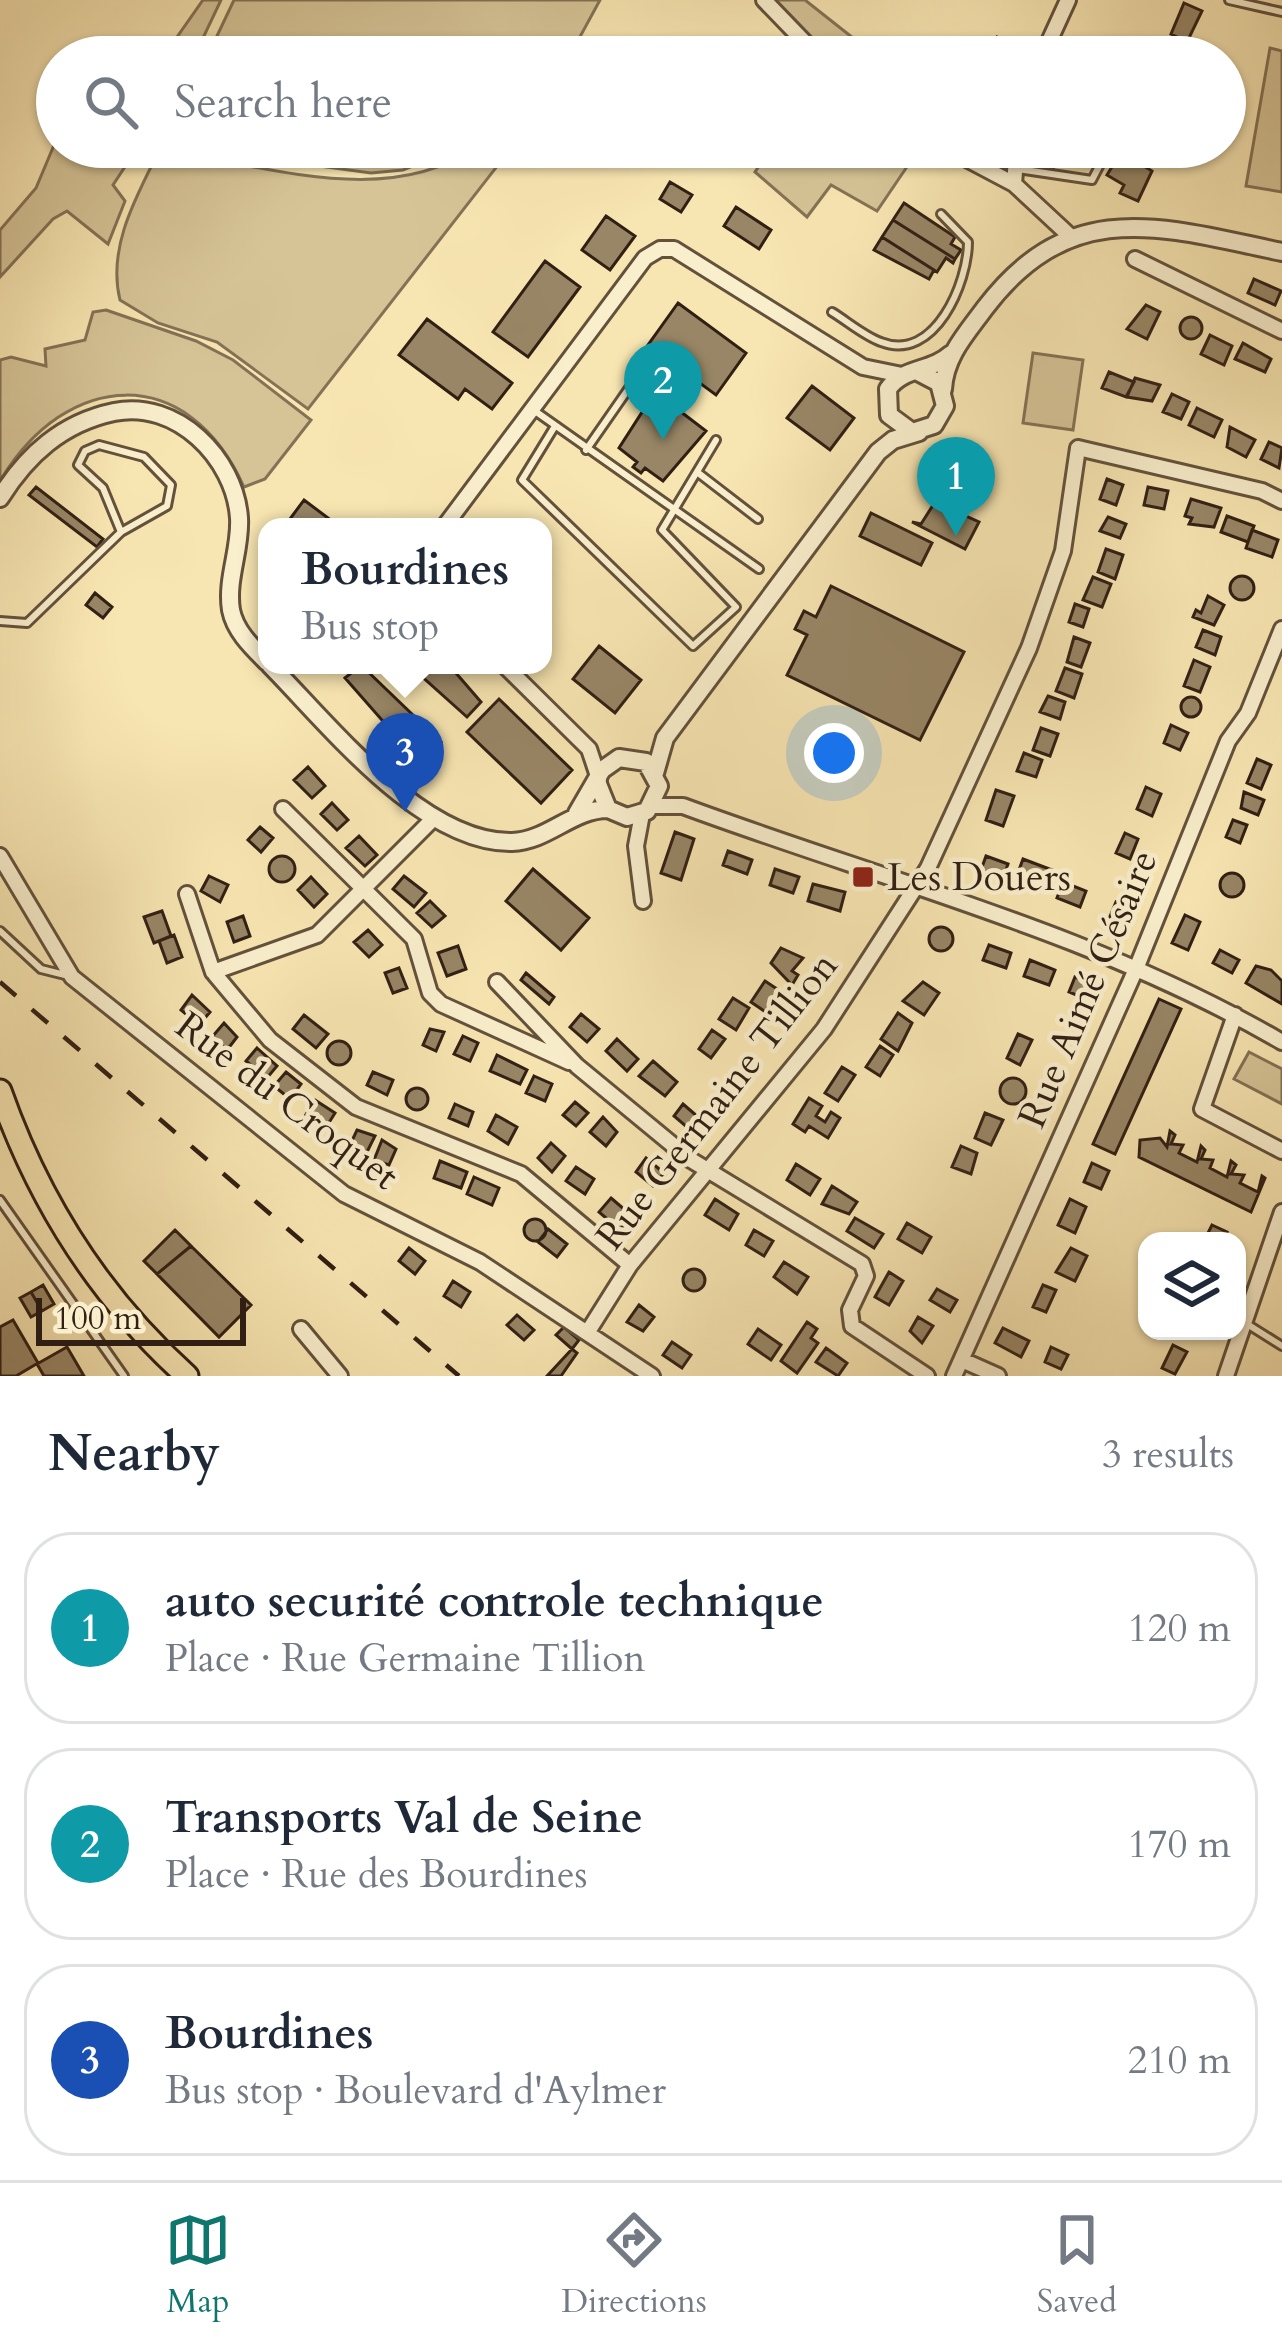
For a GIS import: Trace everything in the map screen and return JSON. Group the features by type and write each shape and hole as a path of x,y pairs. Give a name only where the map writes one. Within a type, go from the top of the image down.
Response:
{"main road":[{"path":"0,1091 70,1242 148,1341 187,1376"}],"street":[{"path":"764,0 799,36"},
{"path":"1052,36 1068,0"},
{"path":"995,168 1014,176 1070,236"},
{"path":"1014,176 1015,168"},
{"path":"643,901 636,846 665,738 878,452 943,415 943,389 952,354 1024,265 1070,236 1124,224 1282,252"},
{"path":"451,518 645,258 660,249 674,250 862,368 933,377 943,389"},
{"path":"1135,259 1282,331"},
{"path":"878,452 890,386 952,354"},
{"path":"862,368 900,428 919,432"},
{"path":"0,498 22,463 57,434 94,416 126,410 186,426 213,452 233,489 239,519 229,587 232,615 258,650"},
{"name":"Rue Germaine Tillion","path":"590,1330 630,1265 824,1029 917,887 1029,648 1063,551 1078,448 1262,491 1282,501"},
{"name":"Rue Aimé Césaire","path":"954,1376 1136,969 1228,741 1248,713 1282,629"},
{"path":"279,674 433,819 489,842 519,842 547,834 574,816 598,781 626,757 665,738"},
{"path":"513,674 589,748 598,781 636,846"},
{"path":"589,748 626,757 656,776 683,806"},
{"path":"574,816 683,806 1136,969 1282,1042"},
{"path":"283,809 414,939 430,993 441,1004 577,1066"},
{"path":"213,972 317,935 433,819"},
{"name":"Rue du Croquet","path":"0,856 72,977 344,1194 481,1262 590,1330 652,1376"},
{"path":"187,895 213,972 271,1040 356,1107 521,1174 630,1265"},
{"path":"497,982 577,1066 708,1171 862,1264 866,1276 850,1310 852,1326 927,1376"},
{"path":"1235,1015 1202,1108 1282,1151"},
{"path":"1246,1316 1282,1212"},
{"path":"301,1329 340,1376"},
{"path":"1226,1376 1238,1340"},
{"path":"962,1360 998,1376"}],"lane":[{"path":"1229,0 1282,12"},
{"path":"1014,176 1092,180 1098,168"},
{"path":"832,311 883,343 908,346 932,332 968,270 968,242 940,214"},
{"path":"586,450 637,378"},
{"path":"532,408 759,569"},
{"path":"555,426 522,480 694,646 736,608"},
{"path":"716,440 662,530 736,608 754,617"},
{"path":"0,621 27,622 121,532 166,506 171,485 144,457 99,445 79,458 78,465 103,488 121,532"},
{"path":"697,472 758,519"},
{"path":"0,932 41,969 72,977"},
{"path":"0,1200 124,1376"},
{"path":"1246,1323 1282,1346"}],"shaded area":[{"path":"203,0 221,0 204,36 178,36"},
{"path":"234,0 600,0 580,36 217,36"},
{"path":"774,0 805,0 851,36 808,36"},
{"path":"1270,48 1282,51 1282,192 1246,186"},
{"path":"44,168 124,168 113,185 125,201 108,244 67,211 53,219 0,277 0,230 36,188"},
{"path":"151,168 260,168 357,179 434,168 496,168 308,409 217,342 158,323 120,300 117,261 121,242"},
{"path":"334,168 408,168 371,173"},
{"path":"758,168 906,168 877,211 831,185 807,217 755,172"},
{"path":"106,310 196,341 233,360 311,420 265,479 244,487 220,446 192,418 160,401 126,395 92,401 59,417 27,444 0,481 0,360 11,357 46,366 45,349 85,340 93,312"},
{"path":"1033,353 1083,360 1073,430 1023,423"},
{"path":"1249,1052 1282,1069 1282,1104 1234,1079"}],"building":[{"path":"1184,3 1202,11 1190,36 1171,34"},
{"path":"1111,168 1152,171 1138,201 1120,193 1124,185 1107,175"},
{"path":"670,182 692,195 681,212 660,199"},
{"path":"904,203 955,237 951,244 961,250 955,259 893,220"},
{"path":"736,207 771,230 759,249 724,226"},
{"path":"606,216 635,236 610,270 582,250"},
{"path":"893,220 955,259 953,263 946,258 937,272 882,237"},
{"path":"882,237 934,270 929,279 874,250"},
{"path":"545,261 580,287 528,357 493,332"},
{"path":"1254,279 1281,291 1275,305 1248,293"},
{"path":"678,303 746,353 716,395 648,345"},
{"path":"1146,305 1160,312 1147,339 1127,329"},
{"path":"1191,317 1202,328 1191,339 1180,328"},
{"path":"427,319 512,383 492,409 465,389 458,399 399,355"},
{"path":"1210,335 1232,346 1224,365 1201,354"},
{"path":"1243,343 1271,359 1265,372 1235,359"},
{"path":"1109,372 1134,382 1126,397 1102,388"},
{"path":"1135,378 1160,385 1152,401 1127,397"},
{"path":"812,386 854,418 830,450 787,418"},
{"path":"655,392 706,431 663,481 645,468 641,473 633,467 637,462 619,448"},
{"path":"1172,394 1189,402 1181,419 1163,412"},
{"path":"1197,408 1222,420 1214,437 1189,425"},
{"path":"1230,427 1255,440 1246,457 1227,447"},
{"path":"1269,442 1282,448 1279,468 1261,459"},
{"path":"1107,479 1123,485 1116,505 1100,499"},
{"path":"36,487 103,539 97,547 29,495"},
{"path":"1148,487 1168,491 1164,509 1144,505"},
{"path":"1191,499 1221,508 1214,527 1189,524 1192,518 1185,516"},
{"path":"304,500 328,518 291,518"},
{"path":"935,502 979,522 965,549 912,522 921,524"},
{"path":"871,513 932,543 921,565 860,536"},
{"path":"1227,516 1254,526 1248,542 1221,532"},
{"path":"1108,517 1126,524 1120,538 1100,531"},
{"path":"1252,530 1278,540 1272,557 1246,548"},
{"path":"1106,549 1123,555 1115,579 1098,572"},
{"path":"1242,576 1251,579 1251,597 1242,600 1233,597 1230,588 1233,579"},
{"path":"1093,577 1111,584 1102,607 1083,600"},
{"path":"831,586 964,652 920,740 787,675 807,635 795,629 804,611 816,617"},
{"path":"95,593 112,607 103,618 86,605"},
{"path":"1208,596 1224,605 1214,625 1193,617 1196,610 1201,613"},
{"path":"1075,604 1089,609 1083,627 1069,622"},
{"path":"1203,630 1221,637 1215,655 1196,647"},
{"path":"1074,637 1090,643 1081,667 1067,662"},
{"path":"599,646 641,680 615,713 573,679"},
{"path":"1194,660 1210,667 1200,692 1184,686"},
{"path":"1065,668 1082,674 1074,698 1056,691"},
{"path":"370,674 441,742 426,757 388,727 345,678"},
{"path":"419,674 457,674 481,702 467,717"},
{"path":"1048,696 1065,702 1060,719 1040,712"},
{"path":"1191,697 1201,707 1191,717 1181,707"},
{"path":"499,699 572,770 541,803 467,732"},
{"path":"1171,725 1188,733 1180,750 1164,743"},
{"path":"1041,728 1058,734 1050,756 1033,750"},
{"path":"1024,753 1042,760 1036,777 1017,771"},
{"path":"1257,759 1271,765 1261,789 1247,783"},
{"path":"308,767 325,786 312,798 294,780"},
{"path":"1146,787 1161,794 1152,816 1137,809"},
{"path":"996,790 1014,796 1003,826 986,820"},
{"path":"1244,792 1264,800 1258,815 1241,808"},
{"path":"332,803 348,820 337,830 321,814"},
{"path":"1233,820 1247,825 1240,843 1226,837"},
{"path":"260,827 273,838 261,852 248,840"},
{"path":"675,832 694,839 681,880 661,873"},
{"path":"1125,833 1138,839 1130,859 1116,853"},
{"path":"359,836 377,855 365,866 346,848"},
{"path":"728,851 752,860 747,874 723,865"},
{"path":"282,856 295,869 282,882 269,869"},
{"path":"986,856 1008,864 1003,878 981,870"},
{"path":"1023,859 1052,870 1045,890 1016,878"},
{"path":"533,869 589,918 561,950 506,901"},
{"path":"775,869 799,877 793,893 770,885"},
{"path":"1232,873 1244,885 1232,897 1220,885"},
{"path":"209,876 228,885 220,902 201,891"},
{"path":"404,876 426,893 414,907 393,889"},
{"path":"311,877 327,894 314,907 298,890"},
{"path":"1063,882 1086,891 1080,907 1057,898"},
{"path":"813,884 845,892 840,911 808,901"},
{"path":"430,901 445,916 432,927 417,913"},
{"path":"1116,902 1133,909 1126,926 1109,919"},
{"path":"162,911 171,936 154,943 144,917"},
{"path":"1185,915 1200,922 1188,950 1172,943"},
{"path":"243,916 250,936 234,942 227,922"},
{"path":"941,927 950,930 950,948 941,951 932,948 929,939 932,930"},
{"path":"368,930 382,945 369,957 354,942"},
{"path":"174,935 182,957 167,963 159,941"},
{"path":"989,945 1011,953 1006,968 983,960"},
{"path":"458,946 466,969 447,976 438,953"},
{"path":"781,948 803,958 792,971 798,975 792,985 771,963"},
{"path":"1220,950 1239,960 1232,973 1213,963"},
{"path":"1030,960 1055,970 1049,985 1024,976"},
{"path":"1256,966 1271,970 1282,981 1282,1004 1246,983"},
{"path":"399,968 407,988 393,993 385,973"},
{"path":"526,973 554,997 549,1004 521,980"},
{"path":"1075,977 1099,986 1093,1002 1069,992"},
{"path":"765,981 780,991 767,1013 751,1002"},
{"path":"923,982 939,993 924,1015 903,1001"},
{"path":"192,995 210,1012 199,1025 181,1010"},
{"path":"733,998 749,1008 736,1030 719,1019"},
{"path":"1159,999 1181,1009 1115,1154 1093,1144"},
{"path":"898,1013 912,1023 898,1051 881,1039"},
{"path":"581,1014 599,1029 587,1042 570,1027"},
{"path":"304,1015 328,1034 316,1048 293,1029"},
{"path":"224,1023 237,1037 227,1050 212,1037"},
{"path":"430,1029 444,1032 436,1051 423,1045"},
{"path":"712,1030 725,1039 711,1058 699,1049"},
{"path":"1018,1034 1032,1040 1020,1065 1007,1058"},
{"path":"463,1036 478,1043 470,1061 454,1054"},
{"path":"617,1039 638,1059 627,1071 606,1051"},
{"path":"339,1041 351,1053 339,1065 327,1053"},
{"path":"880,1046 893,1055 880,1076 866,1067"},
{"path":"257,1048 277,1066 267,1078 246,1061"},
{"path":"497,1055 527,1070 520,1084 490,1071"},
{"path":"653,1061 677,1082 665,1096 639,1076"},
{"path":"842,1067 855,1075 838,1101 825,1093"},
{"path":"286,1072 301,1084 290,1099 274,1086"},
{"path":"373,1072 393,1080 387,1095 367,1085"},
{"path":"534,1076 552,1084 545,1101 526,1093"},
{"path":"1013,1078 1026,1091 1013,1104 1000,1091"},
{"path":"417,1088 428,1099 417,1110 406,1099"},
{"path":"809,1098 822,1106 816,1116 825,1122 831,1112 840,1118 828,1138 809,1126 805,1132 793,1124"},
{"path":"315,1100 335,1113 325,1129 305,1116"},
{"path":"575,1102 588,1113 576,1126 563,1115"},
{"path":"455,1104 473,1112 468,1126 449,1118"},
{"path":"683,1104 698,1117 688,1128 674,1116"},
{"path":"985,1113 1003,1120 991,1145 975,1138"},
{"path":"496,1115 517,1127 508,1144 488,1131"},
{"path":"603,1117 617,1132 606,1146 590,1132"},
{"path":"357,1130 375,1136 366,1154 349,1147"},
{"path":"1170,1131 1175,1135 1171,1144 1183,1145 1179,1153 1197,1162 1201,1146 1205,1150 1201,1159 1213,1160 1210,1168 1227,1177 1231,1161 1236,1165 1231,1174 1244,1175 1240,1183 1258,1192 1262,1176 1265,1178 1251,1212 1139,1157 1140,1140 1160,1138 1167,1147"},
{"path":"382,1140 396,1149 389,1165 374,1160"},
{"path":"551,1143 565,1156 552,1172 538,1158"},
{"path":"961,1146 977,1153 971,1174 952,1167"},
{"path":"646,1158 664,1173 653,1186 636,1172"},
{"path":"440,1161 467,1172 461,1188 434,1178"},
{"path":"1092,1163 1109,1171 1101,1189 1084,1182"},
{"path":"796,1164 820,1179 810,1195 787,1180"},
{"path":"576,1167 594,1179 585,1194 566,1181"},
{"path":"474,1177 499,1188 492,1205 467,1194"},
{"path":"832,1186 857,1202 849,1214 822,1204"},
{"path":"611,1198 632,1216 620,1230 599,1212"},
{"path":"715,1199 738,1214 729,1230 705,1215"},
{"path":"1070,1199 1086,1207 1075,1233 1058,1225"},
{"path":"855,1218 883,1234 874,1248 847,1231"},
{"path":"535,1219 546,1230 535,1241 524,1230"},
{"path":"907,1223 931,1237 922,1253 898,1239"},
{"path":"548,1229 567,1244 557,1257 538,1242"},
{"path":"175,1230 191,1246 157,1274 144,1261"},
{"path":"754,1230 773,1241 764,1256 746,1245"},
{"path":"191,1246 251,1305 219,1337 157,1274"},
{"path":"409,1248 425,1261 415,1274 399,1261"},
{"path":"1071,1248 1087,1256 1075,1281 1056,1272"},
{"path":"784,1262 808,1277 797,1294 774,1277"},
{"path":"694,1269 705,1280 694,1291 683,1280"},
{"path":"889,1272 903,1281 889,1305 875,1297"},
{"path":"453,1281 470,1292 461,1307 444,1296"},
{"path":"43,1285 54,1304 42,1311 31,1292"},
{"path":"1043,1285 1056,1290 1046,1312 1033,1307"},
{"path":"937,1289 957,1300 950,1312 930,1300"},
{"path":"31,1292 42,1311 31,1317 20,1298"},
{"path":"639,1305 654,1317 643,1331 627,1322"},
{"path":"517,1315 534,1330 524,1340 507,1325"},
{"path":"918,1317 933,1326 922,1343 910,1331"},
{"path":"13,1320 38,1363 16,1376 0,1376 0,1327"},
{"path":"807,1322 817,1329 811,1338 818,1343 797,1373 781,1361"},
{"path":"564,1327 579,1340 572,1349 556,1335"},
{"path":"1003,1328 1029,1341 1021,1357 995,1343"},
{"path":"758,1329 781,1345 771,1360 748,1344"},
{"path":"672,1342 691,1355 682,1368 663,1355"},
{"path":"1173,1345 1187,1352 1175,1374 1162,1368"},
{"path":"67,1347 84,1376 44,1376 37,1364"},
{"path":"1051,1347 1068,1355 1061,1369 1045,1362"},
{"path":"826,1348 847,1363 838,1376 816,1362"},
{"path":"572,1349 577,1353 561,1376 547,1376"}],"railway":[{"path":"0,982 459,1376"}],"place":[{"name":"Transports Val de Seine","path":"663,440"},
{"name":"auto securité controle technique","path":"956,536"},
{"name":"Bourdines","path":"405,812"},
{"name":"Les Douers","path":"863,877"}]}
